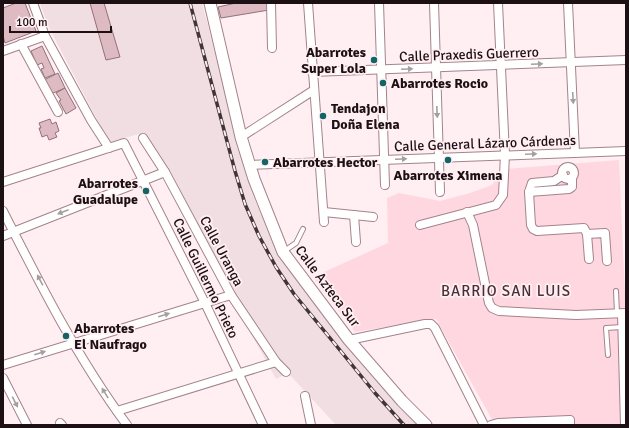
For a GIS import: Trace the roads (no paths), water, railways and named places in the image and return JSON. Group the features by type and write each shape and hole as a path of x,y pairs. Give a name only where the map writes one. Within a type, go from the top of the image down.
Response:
{"street":[{"path":"3,182 108,148 45,36 33,3"},
{"name":"Calle Azteca Sur","path":"210,3 241,137 282,252 350,340 402,400 426,425"},
{"path":"271,3 272,48"},
{"path":"308,3 324,222"},
{"path":"379,3 385,185"},
{"path":"434,3 440,192"},
{"path":"420,225 496,205 503,195 506,155 498,3"},
{"path":"568,3 571,63 571,153 568,167 565,168 562,175 554,181 532,183 529,192 531,225 533,229 537,231 584,228 587,234 589,259"},
{"path":"3,51 45,36"},
{"path":"21,44 58,112"},
{"name":"Calle Praxedis Guerrero","path":"312,72 626,60"},
{"path":"241,137 314,90"},
{"name":"Calle Uranga","path":"142,138 165,172 231,295 276,362 286,372"},
{"name":"Calle Guillermo Prieto","path":"108,148 124,143 205,303 263,425"},
{"name":"Calle General Lázaro Cárdenas","path":"250,165 626,151"},
{"path":"529,192 572,188 574,171 572,168 568,167"},
{"path":"3,236 144,182 165,172"},
{"path":"562,175 568,179 572,178"},
{"path":"3,211 73,342 127,425"},
{"path":"324,212 373,217"},
{"path":"467,212 473,225 489,303 492,308 499,311 576,315 621,314 625,425"},
{"path":"354,215 356,242"},
{"path":"587,234 605,233 607,261"},
{"path":"3,365 73,342 231,295"},
{"path":"350,340 431,324 435,328 484,425"},
{"path":"117,411 276,362"},
{"path":"3,378 27,425"},
{"path":"305,396 311,425"},
{"path":"491,425 498,423 527,423 570,420 570,425"}],"lane":[{"path":"282,252 296,243 303,229"},
{"path":"616,291 621,314"},
{"path":"608,355 606,328 622,327"}],"railway":[{"path":"190,3 235,171 245,204 259,236 276,267 294,294 375,393 404,425"}],"place":[{"name":"Abarrotes Super Lola","path":"374,60"},
{"name":"Abarrotes Rocio","path":"383,83"},
{"name":"Tendajon Doña Elena","path":"323,116"},
{"name":"Abarrotes Ximena","path":"448,160"},
{"name":"Abarrotes Hector","path":"265,162"},
{"name":"Abarrotes Guadalupe","path":"146,191"},
{"name":"Abarrotes El Naufrago","path":"66,336"}],"district":[{"name":"BARRIO SAN LUIS","path":"506,291"}]}
